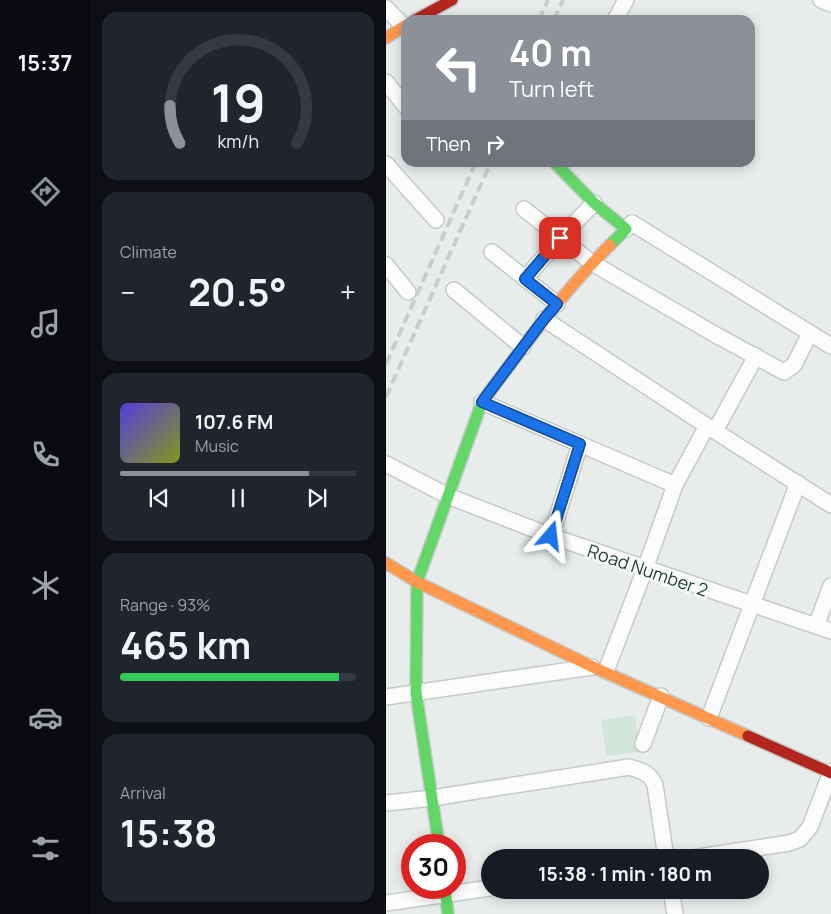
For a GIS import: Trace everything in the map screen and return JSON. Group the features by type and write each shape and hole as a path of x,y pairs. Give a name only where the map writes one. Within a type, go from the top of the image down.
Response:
{"street":[{"path":"424,15 450,0"},
{"path":"618,15 626,0"},
{"path":"821,0 831,4"},
{"path":"386,8 401,19"},
{"path":"386,38 401,28"},
{"path":"386,82 401,100"},
{"path":"386,164 436,220"},
{"path":"559,167 594,203 626,229"},
{"path":"525,279 560,238 594,203"},
{"path":"524,209 592,263 784,372 794,365 810,333"},
{"path":"437,834 416,693 417,582 482,402 544,319 592,263 632,222 830,345"},
{"path":"492,252 557,304"},
{"path":"386,265 408,292"},
{"path":"454,290 523,347"},
{"path":"544,319 831,505"},
{"path":"600,669 645,569 675,485 756,356"},
{"path":"482,402 675,485"},
{"path":"551,536 580,444"},
{"name":"Road Number 2","path":"386,464 448,496 551,536 824,629"},
{"path":"709,718 798,484"},
{"path":"386,563 417,582 600,669 831,772 810,827 800,839 789,844 755,849"},
{"path":"824,629 831,586"},
{"path":"386,697 600,669"},
{"path":"643,744 661,696"},
{"path":"386,803 432,798 629,768 645,771 655,785 665,849"},
{"path":"466,890 481,889"},
{"path":"386,903 406,899"},
{"path":"447,899 448,914"},
{"path":"672,899 675,914"}],"green space":[{"path":"635,715 640,752 607,756 601,720"}],"railway":[{"path":"541,15 548,0"},
{"path":"556,15 563,0"},
{"path":"386,364 474,167"},
{"path":"386,397 489,167"}],"traffic: fast":[{"path":"559,167 594,203 626,229 610,245"},
{"path":"437,834 416,693 417,582 482,402"},
{"path":"446,899 448,914"}],"traffic: slow":[{"path":"386,38 401,28"},
{"path":"482,402 527,341 592,263 610,245"},
{"path":"386,563 417,582 593,667 748,736"}],"traffic: jam":[{"path":"424,15 452,0"},
{"path":"748,736 831,773"}],"route":[{"path":"551,536 580,444 482,402 557,304 525,279 560,238"}]}
